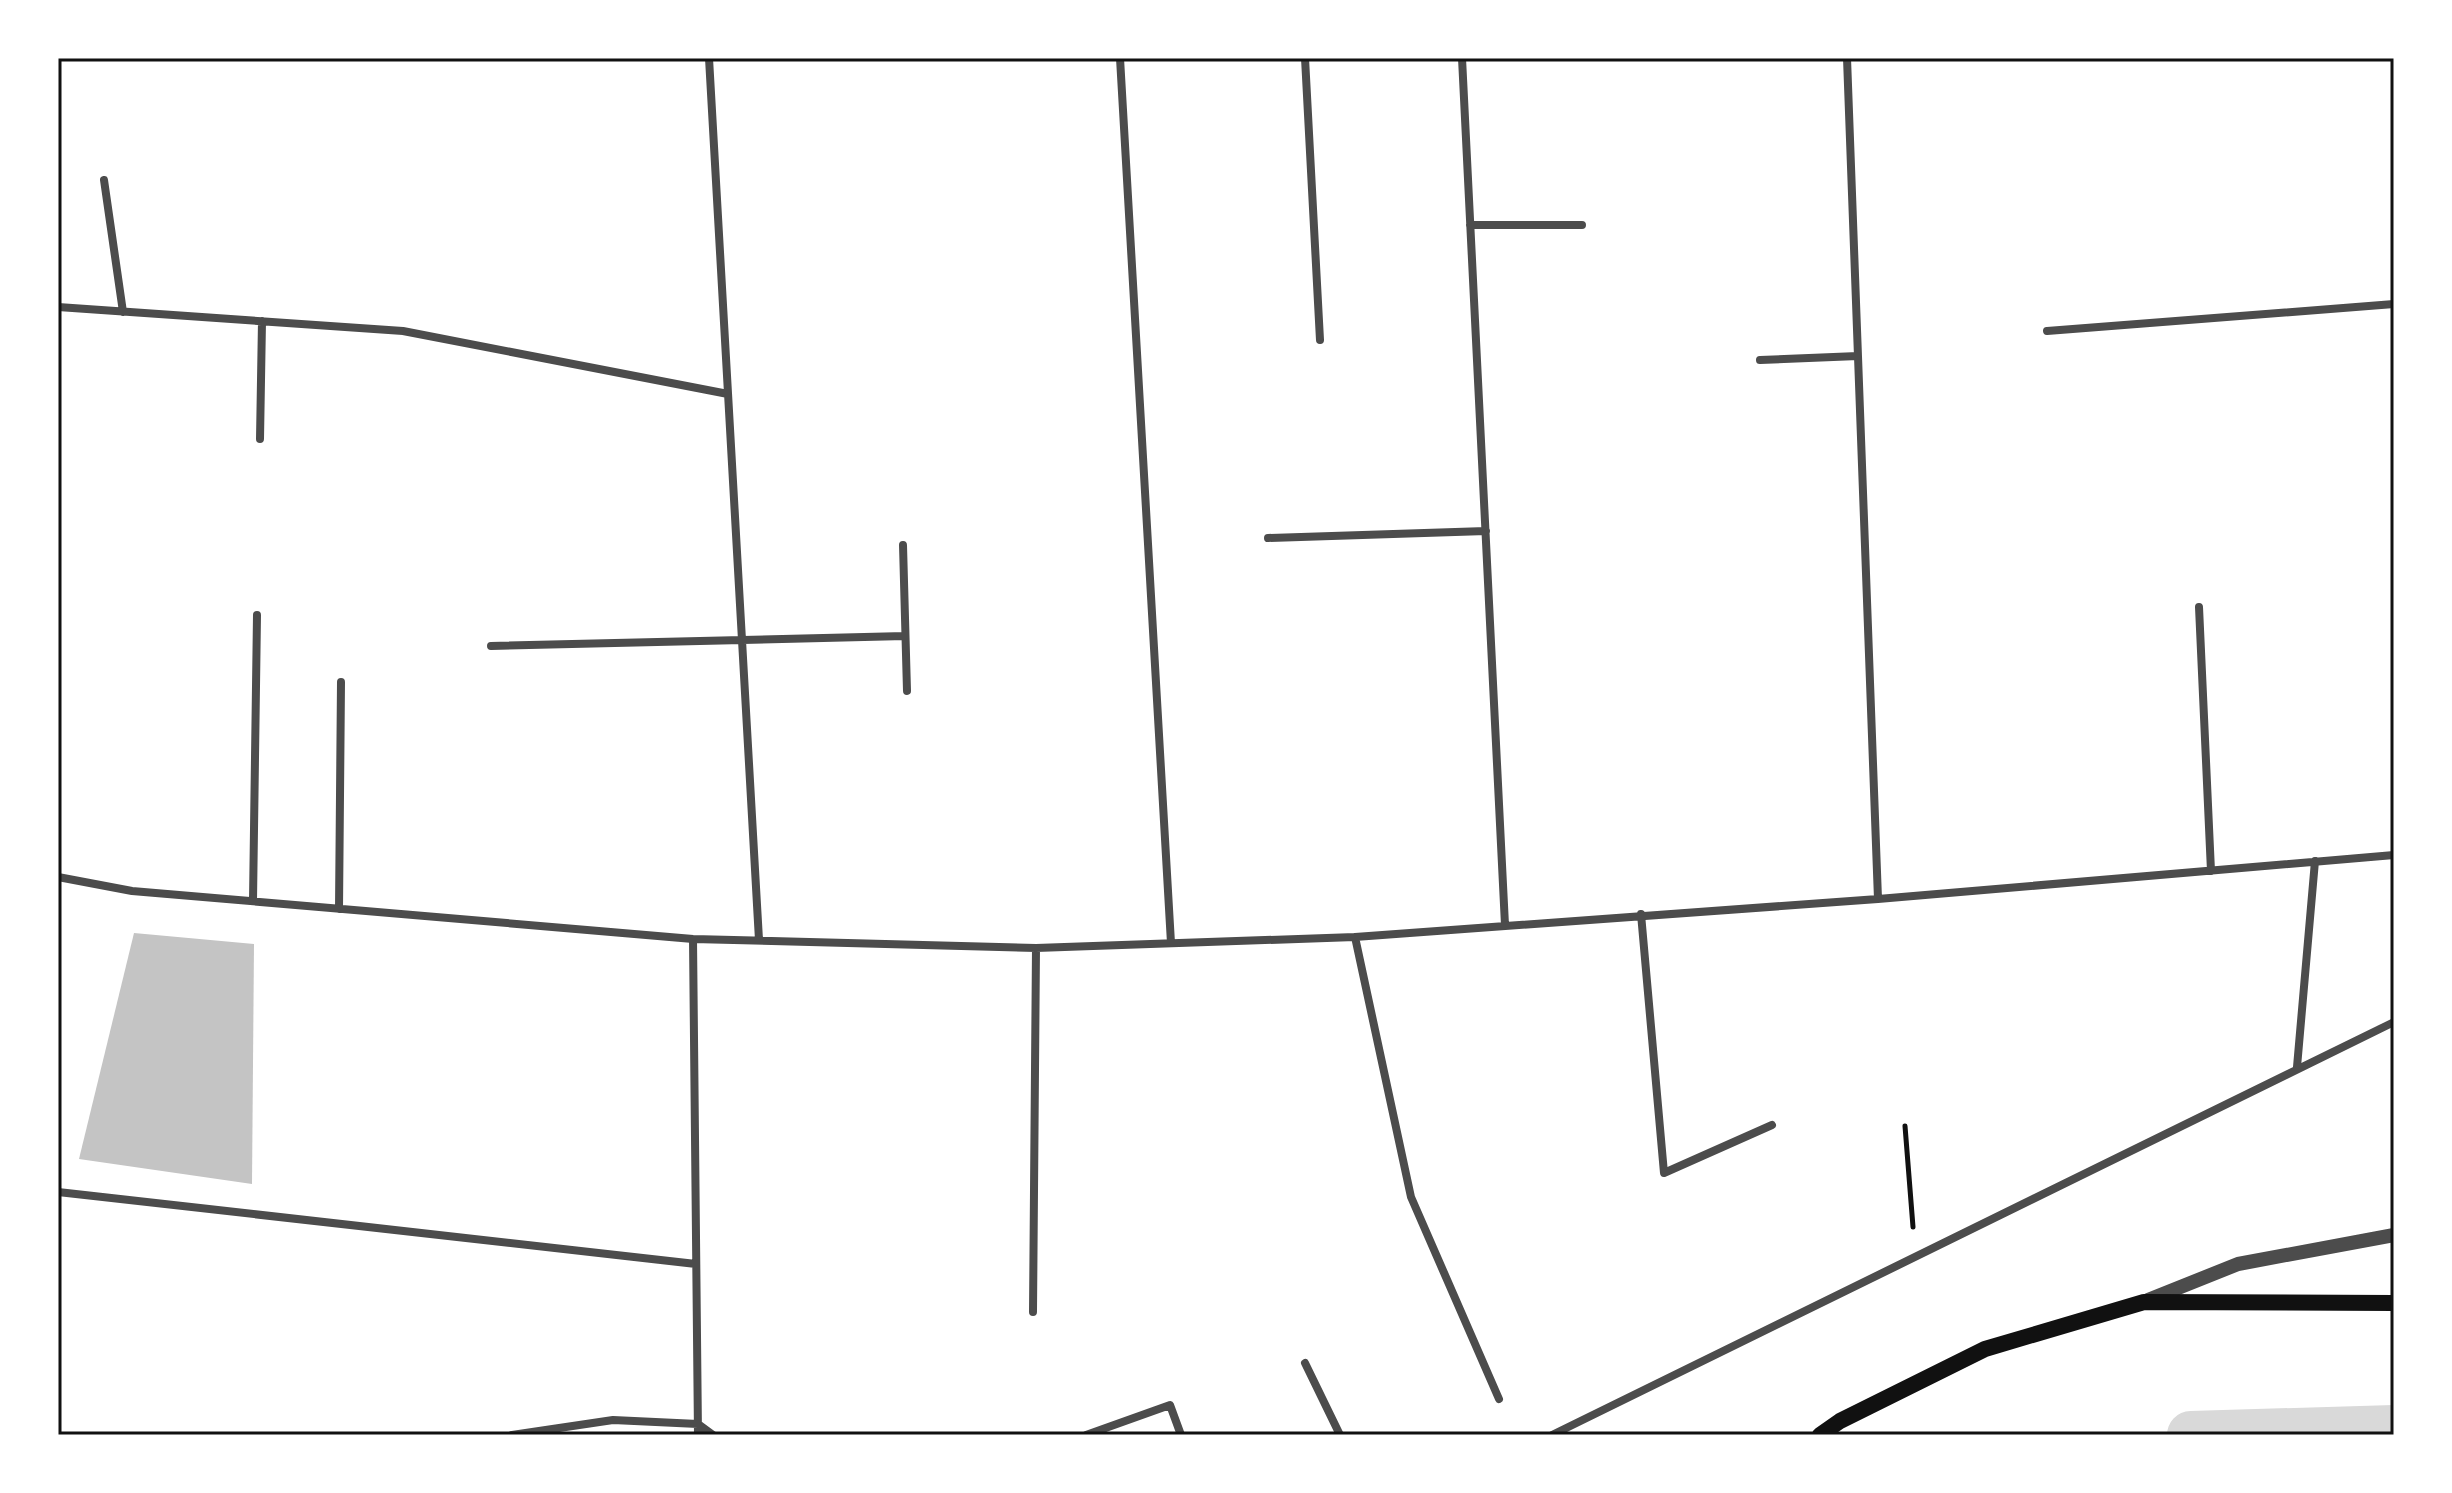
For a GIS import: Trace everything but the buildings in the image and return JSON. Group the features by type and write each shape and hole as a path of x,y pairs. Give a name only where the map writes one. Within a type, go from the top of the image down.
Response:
{"main road":[{"path":"1820,1435 1840,1421 1985,1349 2144,1302 2394,1303"}],"street":[{"path":"709,58 759,940"},
{"path":"1120,58 1171,943"},
{"path":"1305,58 1320,340"},
{"path":"1462,58 1505,925"},
{"path":"1847,58 1878,899"},
{"path":"104,180 123,312"},
{"path":"1470,225 1582,225"},
{"path":"2047,331 2394,304"},
{"path":"58,307 403,331 728,394"},
{"path":"260,439 262,321"},
{"path":"1760,360 1858,356"},
{"path":"1268,538 1486,531"},
{"path":"903,545 907,691"},
{"path":"2199,607 2211,871"},
{"path":"253,901 257,615"},
{"path":"491,646 905,636"},
{"path":"339,909 341,682"},
{"path":"58,877 132,891 693,939 1036,948 1355,937 1878,899 2394,855"},
{"path":"2297,1067 2315,861"},
{"path":"1641,914 1664,1173 1772,1125"},
{"path":"1355,937 1411,1197 1499,1399"},
{"path":"693,939 698,1435"},
{"path":"1033,1312 1036,948"},
{"path":"1552,1435 2394,1022"},
{"path":"58,1192 696,1264"},
{"path":"2144,1302 2238,1264 2394,1235"},
{"path":"1305,1363 1340,1435"},
{"path":"1086,1435 1170,1405 1181,1435"},
{"path":"512,1435 613,1420 698,1424 713,1435"}],"path":[{"path":"1905,1126 1916,1259"}],"waterway":[{"path":"2191,1435 2394,1429"}]}
